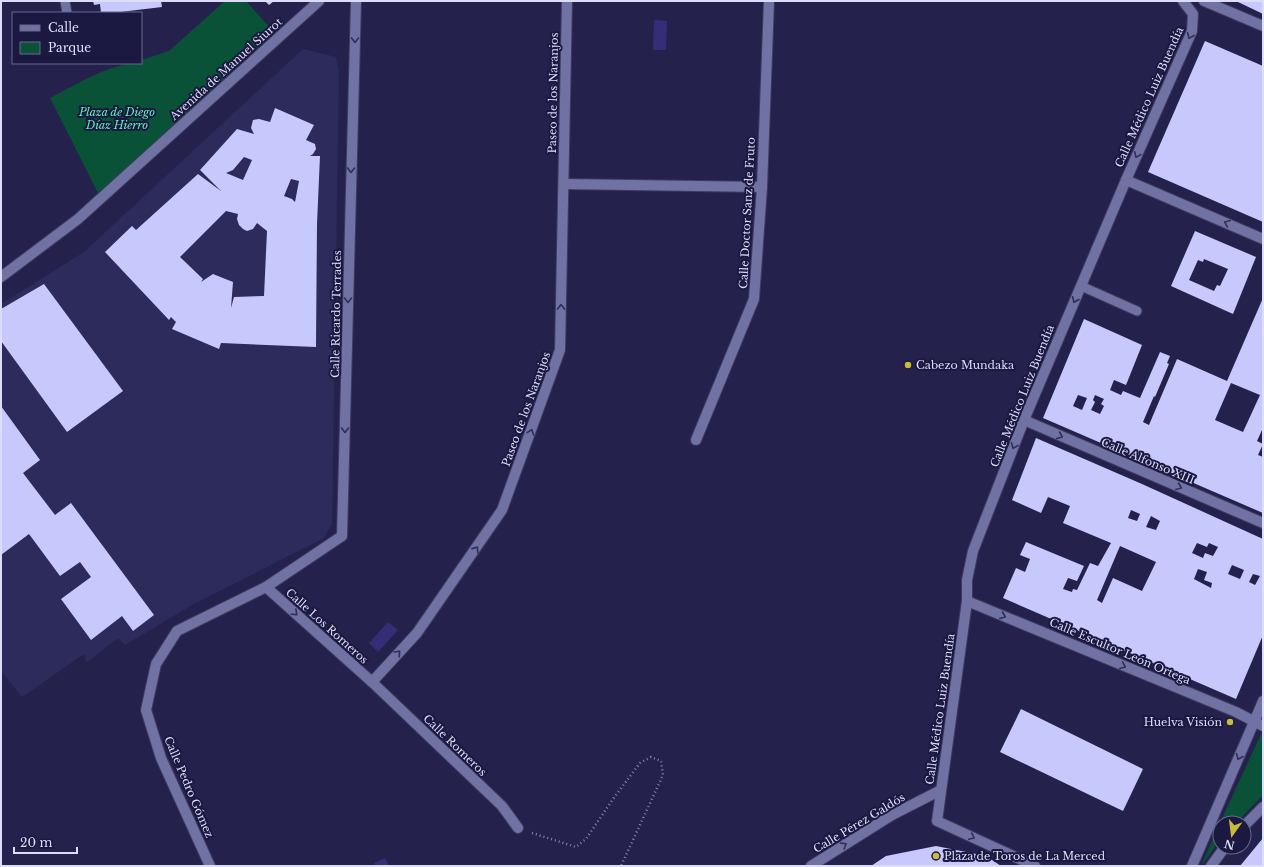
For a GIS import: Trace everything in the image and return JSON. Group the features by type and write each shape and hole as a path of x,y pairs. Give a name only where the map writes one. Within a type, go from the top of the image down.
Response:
{"street":[{"name":"Avenida de Manuel Siurot","path":"1,277 78,219 319,1"},
{"name":"Calle Ricardo Terrades","path":"266,588 342,536 356,1"},
{"name":"Paseo de los Naranjos","path":"372,682 417,634 502,510 560,350 567,1"},
{"name":"Calle Doctor Sanz de Fruto","path":"696,440 754,299 762,187 769,1"},
{"name":"Calle Médico Luiz Buendía","path":"1035,866 937,821 967,601 967,580 973,551 1024,420 1126,180 1192,31 1193,14 1183,1"},
{"path":"1204,1 1263,26"},
{"path":"1126,180 1263,239"},
{"path":"564,184 762,187"},
{"name":"Calle Alfonso XIII","path":"1024,420 1263,523"},
{"name":"Calle Los Romeros","path":"266,588 372,682"},
{"name":"Calle Pedro Gómez","path":"210,866 161,758 146,710 156,664 177,631 266,588"},
{"name":"Calle Escultor León Ortega","path":"967,601 1236,712 1259,723"},
{"name":"Calle Romeros","path":"372,682 502,806 518,828"},
{"path":"1192,866 1259,723 1263,701"},
{"name":"Calle Pérez Galdós","path":"811,866 892,814 941,790"},
{"path":"1252,818 1263,807"},
{"path":"1211,866 1219,855"}],"lane":[{"path":"65,1 67,12"},
{"path":"1081,286 1137,311"}],"path":[{"path":"518,828 576,847 586,839 612,799 640,763 651,757 661,761 663,775 621,866"}],"shaded area":[{"path":"654,20 667,21 666,50 653,50"},
{"path":"303,49 336,57 339,71 332,524 324,538 194,604 125,645 118,638 86,663 84,654 22,697 1,671 1,304 84,252"},
{"path":"388,622 398,630 378,652 369,643"},
{"path":"385,858 389,866 375,866 374,863"}],"green space":[{"name":"Plaza de Diego Díaz Hierro","path":"225,1 246,1 279,38 101,199 50,98 106,70 129,64 142,64 142,60 169,51"},
{"path":"1261,734 1263,735 1263,795 1244,815 1224,815"},
{"path":"1212,841 1212,851 1201,866"}],"building":[{"path":"93,1 161,1 162,7 120,12 101,12 100,4 94,5"},
{"path":"265,1 274,1 269,5"},
{"path":"1236,1 1263,1 1263,14"},
{"path":"1205,41 1263,66 1263,222 1148,172"},
{"path":"275,108 314,125 306,140 315,144 316,149 310,156 320,156 317,224 316,347 221,343 219,349 172,329 176,322 171,317 169,320 105,252 132,226 136,230 198,174 221,191 200,170 237,129 254,134 251,128 253,120 259,119 270,122","holes":["244,157 252,160 243,180 226,173 233,170","291,179 299,181 295,202 284,196","226,211 238,214 237,219 239,225 243,229 247,231 253,229 257,223 267,231 264,296 234,297 231,308 233,282 213,274 201,282 203,279 180,257"]},
{"path":"1195,231 1256,257 1233,314 1171,286","holes":["1204,259 1228,269 1220,286 1217,285 1214,291 1189,280 1198,260 1203,262"]},
{"path":"44,284 123,391 67,432 1,341 1,309"},
{"path":"1263,298 1263,431 1262,430 1257,441 1263,444 1258,455 1263,457 1263,513 1043,418 1084,319 1142,345 1126,385 1114,380 1110,390 1121,395 1123,391 1140,398 1160,352 1170,356 1167,363 1169,364 1143,422 1149,425 1177,359 1227,381","holes":["1231,383 1260,395 1243,432 1215,420","1078,395 1087,398 1082,410 1073,406","1095,395 1104,399 1101,404 1104,406 1100,414 1091,410 1095,402 1093,400"]},
{"path":"1,406 40,460 23,473 55,515 71,503 154,615 133,631 122,616 91,640 61,599 91,577 80,562 60,576 29,534 1,555"},
{"path":"1036,438 1263,539 1263,635 1236,699 1003,598 1016,568 1025,572 1030,559 1020,555 1026,542 1084,566 1077,581 1068,578 1063,589 1072,592 1073,589 1077,590 1090,563 1098,566 1111,543 1063,523 1070,506 1048,497 1041,513 1012,500","holes":["1131,510 1140,514 1137,521 1128,518","1151,516 1160,521 1156,530 1146,527","1197,543 1207,547 1209,543 1218,547 1213,556 1205,553 1203,558 1192,553","1120,546 1156,562 1142,591 1113,578 1102,603 1097,600","1232,565 1244,570 1240,579 1228,574","1198,569 1207,572 1204,580 1212,583 1211,588 1194,579","1253,574 1260,576 1255,585 1249,582"]},
{"path":"1021,709 1143,769 1123,811 1000,752"},
{"path":"1263,838 1263,866 1240,866 1249,855 1252,855 1252,851"},
{"name":"Plaza de Toros de La Merced","path":"936,846 986,856 1001,866 871,866 886,856"}],"place":[{"name":"Cabezo Mundaka","path":"908,365"},
{"name":"Huelva Visión","path":"1230,722"},
{"name":"Plaza de Toros de La Merced","path":"936,856"}]}
